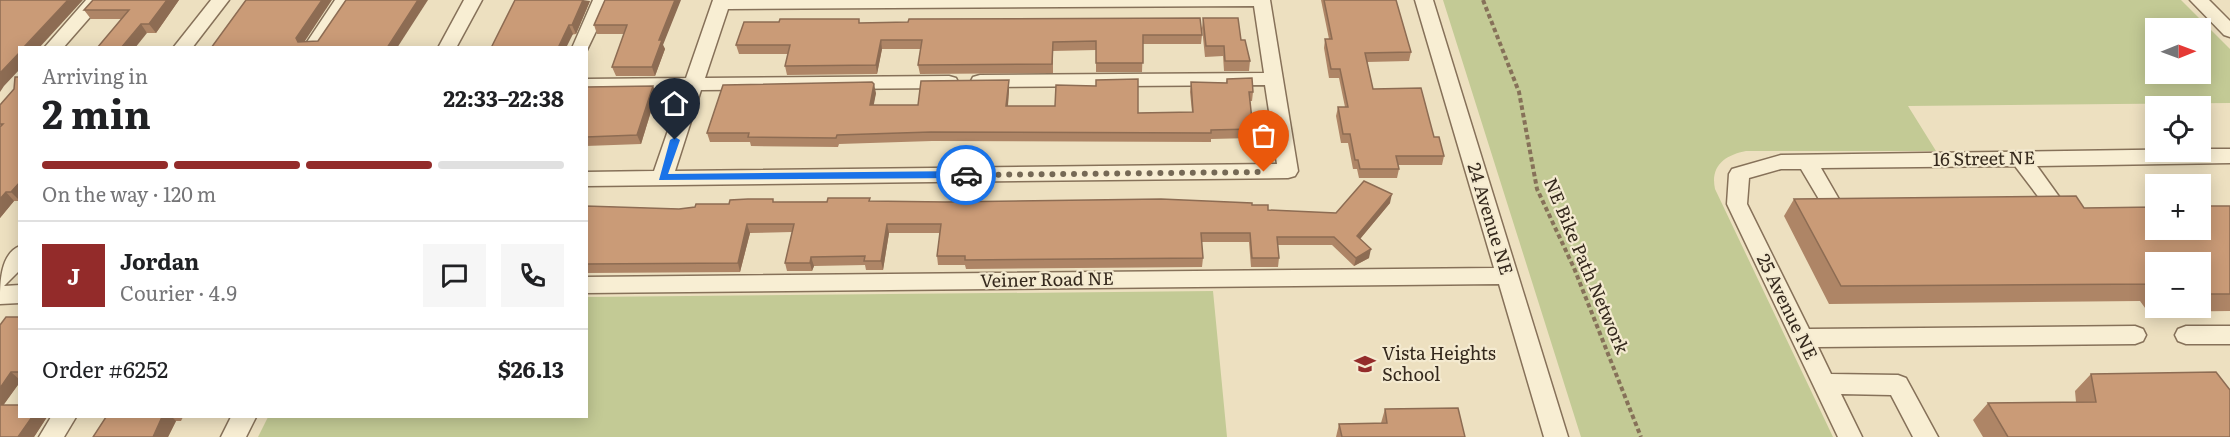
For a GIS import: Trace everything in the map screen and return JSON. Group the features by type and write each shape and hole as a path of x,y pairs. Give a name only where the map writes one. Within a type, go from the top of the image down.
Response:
{"street":[{"path":"55,46 96,0"},
{"path":"184,46 220,0"},
{"path":"313,46 344,0"},
{"path":"448,46 473,0"},
{"path":"582,46 602,0"},
{"name":"24 Avenue NE","path":"1425,0 1556,437"},
{"path":"2199,0 2230,31"},
{"path":"588,179 1288,171 1262,1 722,2 662,178"},
{"path":"588,85 1274,79"},
{"name":"16 Street NE","path":"1739,174 1781,162 1807,161 2230,156"},
{"path":"2020,159 2050,198"},
{"path":"1807,161 1830,201"},
{"name":"25 Avenue NE","path":"1739,174 1737,204 1851,437"},
{"path":"0,279 18,256"},
{"name":"Veiner Road NE","path":"588,285 1507,276"},
{"path":"0,294 18,294"},
{"path":"1802,338 2135,335"},
{"path":"2186,335 2230,335"},
{"path":"1825,384 1898,384 1926,437"},
{"path":"51,437 63,418"},
{"path":"232,437 243,418"}],"path":[{"name":"NE Bike Path Network","path":"1483,0 1519,92 1537,189 1574,268 1641,437"}],"green space":[{"path":"1443,0 2181,0 2199,18 2145,18 2145,84 2211,84 2211,30 2230,49 2230,103 2211,103 2211,96 2145,96 2145,104 1908,106 1936,151 1746,151 1732,155 1721,163 1715,174 1715,189 1833,437 1581,437"},
{"path":"1213,291 1227,437 258,437 268,418 588,418 588,297"}],"building":[{"path":"0,0 68,0 25,46 18,46 18,54 0,73"},
{"path":"93,0 167,0 149,24 141,24 123,46 99,46 129,10 84,10"},
{"path":"246,0 322,0 296,38 298,42 318,41 346,0 418,0 388,46 212,46"},
{"path":"515,0 583,0 572,25 569,25 559,46 492,46"},
{"path":"605,0 675,0 659,40 662,40 652,67 612,67 627,25 594,25"},
{"path":"1324,0 1396,0 1411,52 1365,53 1373,89 1421,88 1434,137 1439,137 1444,156 1396,156 1399,169 1360,169 1358,160 1355,160 1350,134 1343,134 1338,107 1348,107 1340,69 1331,69 1325,39 1332,39"},
{"path":"1200,18 1202,35 1143,35 1143,63 1096,63 1096,41 1053,42 1052,64 918,65 922,40 881,40 876,65 785,66 790,45 736,45 744,22 779,22 780,19 859,19 859,23 908,22 909,19"},
{"path":"1203,18 1238,18 1241,40 1245,40 1250,61 1225,61 1224,46 1206,46"},
{"path":"15,77 18,77 18,184 0,199 0,127 3,124 0,124 0,105 14,89"},
{"path":"1252,78 1253,92 1249,92 1253,129 1211,130 1211,133 931,132 837,135 836,138 748,137 749,133 707,133 723,85 872,82 874,84 870,105 918,105 921,81 1009,80 1006,106 1055,106 1056,85 1096,86 1096,80 1138,79 1138,113 1193,112 1191,82 1227,83 1227,79"},
{"path":"653,86 637,135 588,137 588,87"},
{"path":"1364,181 1392,194 1357,236 1371,249 1356,258 1334,237 1277,237 1279,258 1252,258 1250,233 1201,233 1203,258 965,260 965,256 937,256 941,224 887,224 881,261 864,261 865,256 811,257 810,263 785,263 794,224 747,224 738,263 588,264 588,206 679,209 695,207 696,204 729,204 730,200 773,199 773,202 827,202 828,198 945,202 1161,199 1252,203 1252,205 1268,205 1268,210 1336,213"},
{"path":"2076,196 2084,208 2145,207 2145,240 2211,240 2211,206 2230,206 2230,294 2211,294 2211,252 2145,252 2145,284 1841,286 1794,199"},
{"path":"6,317 18,317 18,372 11,372 0,388 0,325"},
{"path":"2216,372 2230,390 2230,437 2008,437 1988,403 2096,402 2091,374"},
{"path":"0,405 18,405 18,418 31,418 18,437 0,437"},
{"path":"1458,408 1465,437 1342,437 1339,424 1387,423 1385,409"},
{"path":"105,418 162,418 153,437 93,437"}],"way so far":[{"path":"966,175 1264,172"}],"place":[{"name":"Vista Heights School","path":"1365,364"}],"route":[{"path":"675,140 662,178 966,175"}]}
